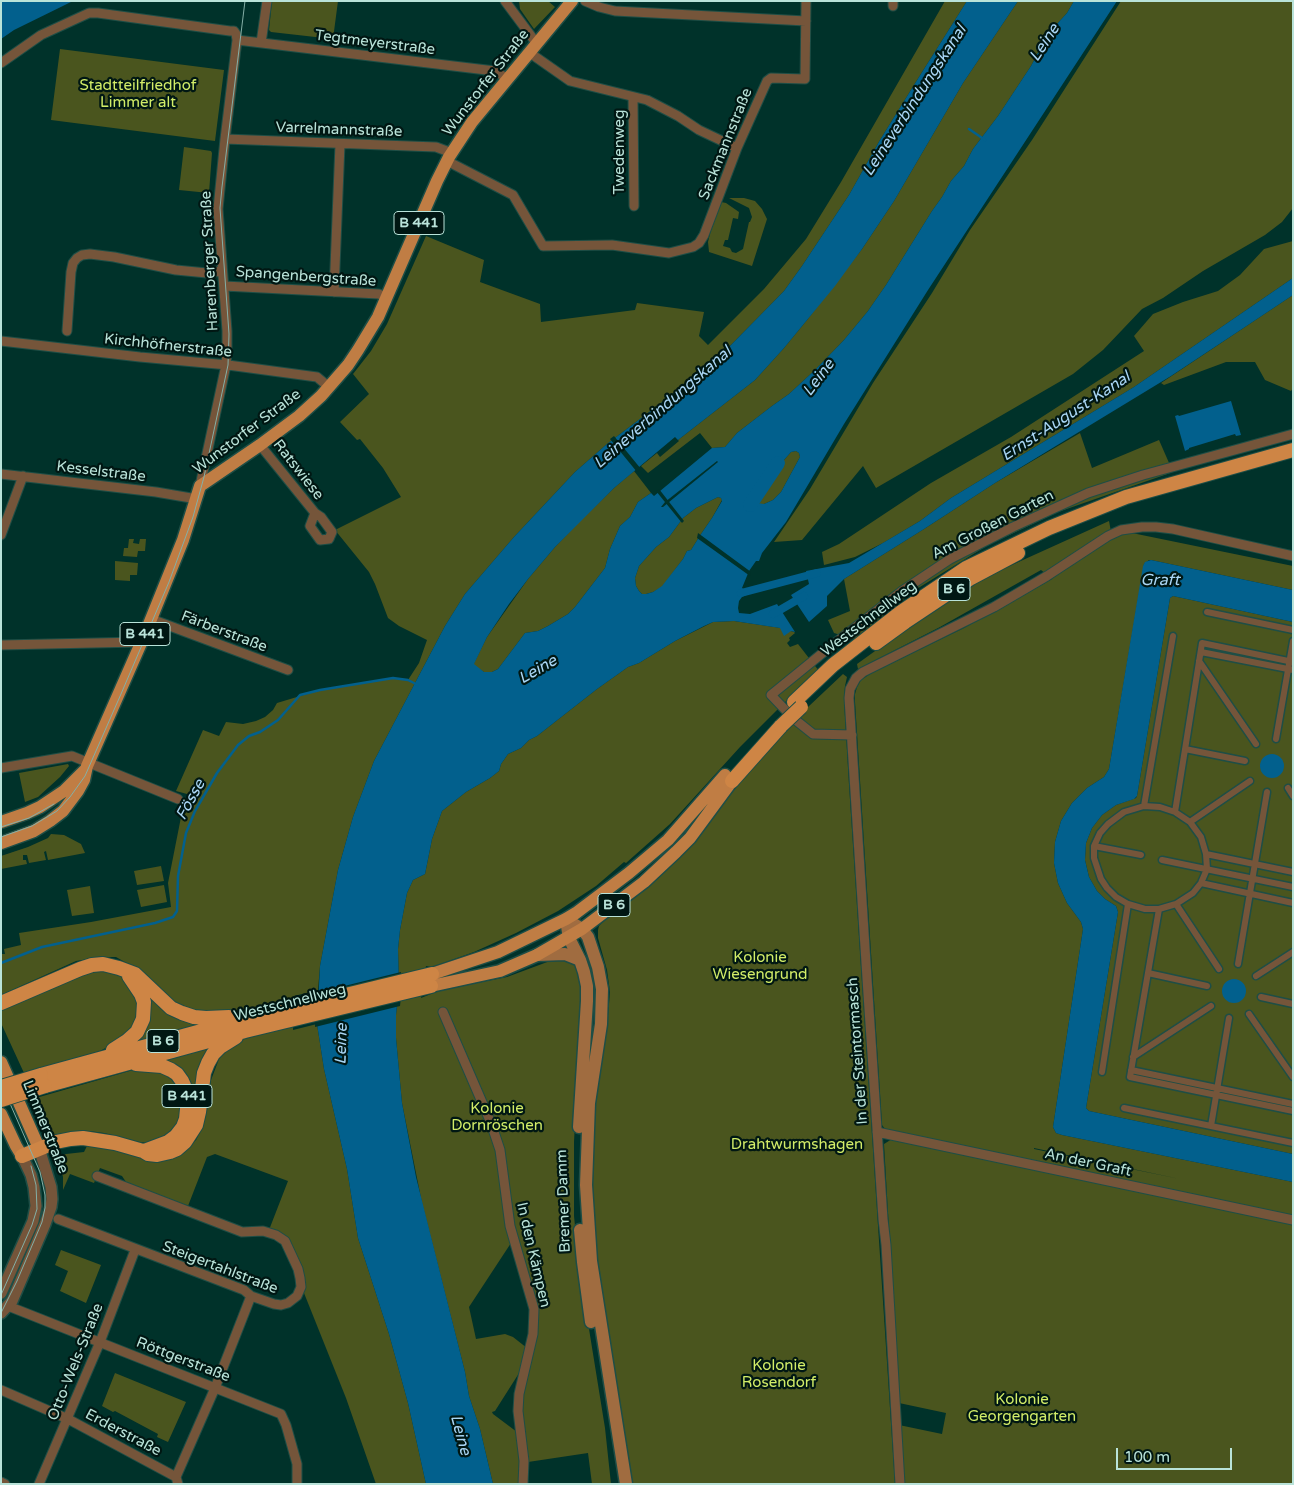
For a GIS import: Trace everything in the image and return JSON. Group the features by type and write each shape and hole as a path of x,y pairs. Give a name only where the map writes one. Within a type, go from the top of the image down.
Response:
{"highway":[{"name":"Westschnellweg","path":"729,778 833,665 893,618 966,568 1049,528 1126,497 1293,450"},
{"name":"Westschnellweg","path":"798,704 905,622 970,578 1054,534 1129,505 1293,459"},
{"path":"1,1003 80,969 92,965 111,965 135,974 171,1008 194,1017 219,1018 291,1012"},
{"path":"104,1057 127,1041 136,1032 143,1019 144,1002 127,971"},
{"name":"Westschnellweg","path":"1,1100 43,1080 104,1057 431,980"},
{"name":"Westschnellweg","path":"1,1087 123,1064 245,1031 291,1012"},
{"path":"22,1156 63,1140 83,1138 109,1142 144,1151 148,1154 157,1155 170,1152 185,1142 196,1125 204,1073 213,1054 220,1047 245,1031"},
{"name":"B 441","path":"123,1064 162,1066 176,1074 186,1090 188,1110 183,1127 168,1142 144,1151"}],"main road":[{"name":"Wunstorfer Straße","path":"1,843 34,831 50,821 63,811 78,791 183,540 200,486 299,416 329,387 358,350 387,298 449,157 472,122 572,1"},
{"name":"Wunstorfer Straße","path":"1,822 27,813 64,791 88,764"},
{"name":"Westschnellweg","path":"431,980 498,952 576,913 668,840 729,778"},
{"name":"Westschnellweg","path":"431,980 500,971 537,956 569,938 647,879 690,838 729,778"},
{"path":"591,944 589,938 591,927 601,915"},
{"path":"566,919 582,929"},
{"name":"Bremer Damm","path":"566,919 569,938 584,972 588,1001 586,1086 577,1185 582,1262 617,1484"},
{"name":"Bremer Damm","path":"582,929 591,944 600,977 602,1009 601,1024 586,1086"},
{"path":"537,956 565,954 580,960"},
{"name":"Limmerstraße","path":"1,1062 39,1148"},
{"name":"Bremer Damm","path":"585,1102 586,1185 590,1252 626,1484"},
{"name":"Limmerstraße","path":"1,1114 22,1156"}],"street":[{"path":"261,43 267,1"},
{"path":"505,1 533,49 564,78 575,83 647,100 678,116 698,130 737,148"},
{"path":"585,1 599,7 624,12 806,20 806,1"},
{"name":"Tegtmeyerstraße","path":"1,63 41,35 89,13 98,13 230,30 234,31 237,37 261,43 495,71 508,79"},
{"name":"Sackmannstraße","path":"449,157 513,195 543,246 612,246 674,253 697,245 704,235 737,148 767,81 771,78 805,78 806,20"},
{"name":"Harenberger Straße","path":"200,486 226,365 227,331 218,209 237,37"},
{"name":"Twedenweg","path":"633,98 634,206"},
{"name":"Varrelmannstraße","path":"225,139 436,147 449,157"},
{"path":"334,292 340,144"},
{"path":"67,331 71,272 77,258 82,255 114,257 176,270 206,273 222,271"},
{"name":"Spangenbergstraße","path":"224,286 379,294 387,298"},
{"name":"Kirchhöfnerstraße","path":"1,341 226,365 317,377 329,387"},
{"name":"Am Großen Garten","path":"852,735 813,734 793,718 771,695 902,591 950,559 1013,526 1088,493 1142,475 1293,434"},
{"name":"Ratswiese","path":"260,445 315,513"},
{"name":"Kesselstraße","path":"1,474 156,492 196,499"},
{"path":"1,535 23,476"},
{"path":"852,735 850,689 856,678 863,672 994,607 1047,576 1108,536 1121,530 1142,527 1172,529 1293,556"},
{"path":"1207,612 1293,630"},
{"name":"Färberstraße","path":"151,619 288,670"},
{"path":"1144,806 1173,636"},
{"path":"1276,739 1290,670 1293,641"},
{"path":"1,645 141,642"},
{"path":"1175,812 1202,642 1291,661"},
{"path":"1201,652 1290,670"},
{"path":"1199,662 1256,744"},
{"name":"In der Steintormasch","path":"852,735 900,1484"},
{"path":"1185,748 1246,761"},
{"path":"1,768 69,756 178,799"},
{"path":"1190,822 1250,781"},
{"path":"1288,788 1293,796"},
{"path":"1238,964 1267,792"},
{"path":"1144,806 1160,807 1175,812 1190,822 1201,837 1206,854 1207,869 1201,883 1193,893 1176,904 1159,909 1145,909 1128,904 1107,888 1096,867 1094,846 1100,833 1116,817 1124,812 1144,806"},
{"path":"1094,846 1141,855"},
{"path":"1206,854 1293,872"},
{"path":"1162,860 1293,887"},
{"path":"1201,883 1293,903"},
{"path":"1102,1072 1128,904"},
{"path":"1176,904 1219,969"},
{"path":"1159,909 1130,1077 1293,1104"},
{"path":"1256,976 1293,952"},
{"path":"1148,973 1207,986"},
{"path":"1261,997 1293,1004"},
{"path":"1133,1058 1211,1006"},
{"name":"In den Kämpen","path":"443,1012 491,1123 500,1150 510,1226 534,1309 533,1334 519,1394 518,1411 524,1460 524,1484"},
{"path":"1249,1014 1293,1077"},
{"path":"1211,1126 1229,1018"},
{"path":"1217,1092 1293,1111"},
{"path":"1124,1108 1293,1144"},
{"name":"An der Graft","path":"878,1132 1293,1220"},
{"name":"Limmerstraße","path":"5,1309 12,1301 45,1224 52,1199 49,1178 39,1148"},
{"name":"Limmerstraße","path":"1,1293 32,1221 36,1206 31,1175 22,1156"},
{"name":"Steigertahlstraße","path":"58,1219 135,1250 244,1290 251,1296 281,1305 288,1303 297,1296 301,1287 294,1260 284,1241 276,1235 264,1231 242,1232 97,1176"},
{"name":"Otto-Wels-Straße","path":"38,1484 100,1342 135,1250"},
{"path":"177,1480 251,1296"},
{"name":"Röttgerstraße","path":"5,1309 100,1342 281,1414 297,1464 297,1484"},
{"name":"Erderstraße","path":"1,1390 68,1419 177,1480"},
{"path":"1,1482 5,1484"}],"green space":[{"path":"272,1 338,1 333,39 271,32 269,30"},
{"path":"519,1 548,1 555,7 534,29 520,9"},
{"path":"945,1 967,1 880,140 849,195 784,291 731,345 698,375 607,444 575,472 514,537 465,594 445,626 374,761 353,817 338,870 320,966 318,990 294,996 293,1002 238,1012 206,1015 176,1006 130,965 116,957 102,957 76,961 1,995 1,954 5,954 4,949 21,945 19,933 171,907 168,883 183,807 179,806 180,800 183,798 190,800 192,798 187,794 176,791 203,730 219,736 226,722 243,724 256,721 265,717 273,710 277,703 320,690 393,678 408,680 419,663 427,640 399,626 388,618 369,572 335,530 401,497 383,468 360,439 357,440 340,422 369,394 353,374 371,351 387,324 426,236 484,260 480,282 540,304 541,322 635,310 637,303 704,312 699,336 708,345 764,289 806,239"},
{"path":"1018,1 1074,1 1042,45 1031,66 998,116 973,149 964,166 951,181 868,311 844,340 815,370 789,394 737,433 725,447 712,448 700,433 648,473 641,466 657,453 660,457 678,440 755,380 807,320 862,249 894,201 963,83"},
{"path":"1121,1 1293,1 1293,208 1282,222 1265,235 1142,309 1103,350 1073,374 876,488 863,466 802,540 774,542 810,489 873,383 932,293 970,230 1032,140"},
{"name":"Stadtteilfriedhof Limmer alt","path":"60,49 224,70 215,141 51,120"},
{"path":"184,147 211,151 209,193 179,190"},
{"path":"729,198 744,198 755,201 767,219 752,266 709,252 708,242 713,221 721,202 726,203 739,212 738,219 733,218 728,240 725,240 723,246 730,248 732,252 736,253 743,249 749,222 752,217 749,208"},
{"path":"1293,241 1293,278 1134,387 951,498 920,521 855,557 824,565 822,552 839,544 931,483 1011,437 1144,351 1134,336 1153,314 1218,291 1240,275 1264,249"},
{"path":"1293,295 1293,388 1291,391 1265,380 1255,362 1226,362 1164,385 1161,383"},
{"path":"1080,433 1092,468 1159,440 1173,472 1058,512 988,545 915,590 854,639 834,633 828,620 850,611 844,579 995,483"},
{"path":"796,451 800,457 781,492 773,500 764,504 757,504 756,500 762,485 791,452"},
{"path":"634,471 651,493 638,502 630,517 620,526 610,549 605,568 575,607 568,614 548,626 538,631 525,633 498,669 492,672 484,672 473,665 487,637 528,579 579,522"},
{"path":"718,497 722,500 691,550 687,551 662,587 653,592 642,594 636,586 635,578 639,566 656,547 669,537 683,518 696,508"},
{"path":"1109,521 1112,537 1132,533 1293,566 1293,590 1151,560 1144,564 1109,769 1104,777 1087,788 1072,803 1061,821 1055,842 1054,863 1058,883 1067,903 1081,922 1083,929 1053,1127 1056,1133 1062,1135 1293,1182 1293,1218 885,1129 882,1125 855,702 857,687 861,680 873,672 964,628 1052,579 1041,570 940,627 858,669 857,664 921,618 981,579","holes":["1034,1148 1180,1179 1034,1149"]},
{"path":"129,539 134,539 133,543 139,544 140,539 146,539 145,551 138,551 137,557 123,556 124,548 128,548"},
{"path":"115,561 138,563 137,575 130,575 130,581 115,580"},
{"path":"1173,596 1293,622 1293,1154 1089,1111 1086,1108 1118,912 1116,906 1097,891 1089,877 1085,860 1086,843 1092,828 1102,815 1116,805 1137,796 1170,598"},
{"name":"Kolonie Dornröschen","path":"734,621 781,628 794,632 787,643 790,647 798,644 819,671 740,747 670,824 626,863 624,862 596,886 558,911 516,933 474,952 432,967 426,966 421,998 441,990 507,977 558,958 574,963 582,984 574,1142 574,1216 579,1267 605,1428 611,1484 592,1484 588,1453 528,1462 521,1395 537,1329 511,1243 469,1307 476,1339 505,1334 513,1337 527,1348 521,1370 495,1411 492,1412 521,1435 523,1484 493,1484 480,1429 469,1396 465,1372 422,1203 402,1103 396,1038 396,1015 399,986 398,949 407,893 413,880 425,874 432,839 442,811 466,792 499,771 501,764 508,754 521,748 529,740 537,736 628,667 639,663 675,641 713,622"},
{"path":"843,674 847,677 844,700 895,1484 631,1484 598,1273 591,1181 595,1097 607,1027 610,992 607,970 598,938 599,926 712,818 753,765 790,724"},
{"path":"68,764 69,766 60,777 38,797 25,802 19,773"},
{"path":"51,834 64,835 81,844 85,853 48,860 46,851 44,852 46,860 29,863 27,855 23,855 23,860 26,860 27,864 1,869 1,856 28,847 48,838"},
{"path":"161,866 164,881 137,885 134,871"},
{"path":"164,885 167,902 141,907 137,890"},
{"path":"90,886 94,913 72,916 67,890"},
{"path":"99,971 114,972 125,979 130,985 137,1003 138,1014 129,1032 100,1051 24,1073 1,1023 1,1010 82,975"},
{"path":"143,990 201,1024 132,1044"},
{"path":"293,1024 293,1030 317,1024 324,1069 347,1169 358,1238 389,1334 408,1403 426,1484 376,1484 346,1398 304,1293 303,1277 297,1260 269,1230 288,1181 215,1154 207,1157 188,1206 126,1182 122,1176 100,1168 94,1183 70,1174 63,1190 60,1157 66,1154 84,1152 88,1144 186,1150 196,1140 203,1126 211,1080 219,1059 224,1052 241,1040"},
{"path":"215,1044 194,1116 191,1094 157,1061"},
{"path":"133,1070 160,1071 168,1075 177,1087 182,1100 181,1121 166,1137 151,1143 89,1131 52,1136 36,1098"},
{"name":"Kolonie Georgengarten","path":"892,1139 1293,1224 1293,1484 903,1484 899,1425 942,1434 946,1413 899,1403 884,1144"},
{"path":"61,1250 101,1265 86,1303 60,1291 68,1271 55,1265"},
{"path":"115,1373 186,1402 168,1442 157,1437 158,1434 102,1406"}],"water":[{"path":"1,1 73,1 14,30 1,39"},
{"name":"Leineverbindungskanal","path":"967,1 1018,1 963,83 894,201 835,286 755,380 678,440 675,437 614,488 555,547 509,604 487,637 474,664 484,672 492,672 498,669 525,633 538,631 568,614 605,568 610,549 620,526 630,517 638,502 651,493 654,496 712,448 725,447 737,433 789,394 815,370 844,340 868,311 951,181 964,166 973,149 998,116 1031,66 1042,45 1074,1 1117,1 928,290 844,424 786,522 762,553 759,561 756,561 749,571 742,588 745,590 750,588 751,593 742,597 739,601 739,613 750,614 777,604 795,632 791,631 784,636 780,628 734,621 713,622 704,626 639,663 628,667 537,736 529,740 521,748 508,754 501,764 499,771 466,792 442,811 432,839 425,874 413,880 407,893 398,949 399,986 396,1038 402,1103 416,1177 465,1372 469,1396 480,1429 493,1484 426,1484 408,1403 389,1334 358,1238 347,1169 324,1069 317,1024 320,966 338,870 353,817 374,761 445,626 465,594 514,537 575,472 607,444 698,375 731,345 784,291 849,195 880,140","holes":["796,451 800,457 781,492 773,500 764,504 757,503 756,500 762,485 791,452","717,461 718,462 661,507","718,497 721,498 722,501 691,550 687,551 662,586 653,592 642,594 636,586 635,578 639,566 656,547 669,537 683,518 696,508"]},
{"path":"1293,278 1293,295 1171,376 995,483 844,579 827,596 827,606 809,622 791,595 809,584 806,571 849,563 920,521 951,498 1134,387"},
{"path":"1231,401 1241,435 1236,436 1235,434 1189,448 1185,451 1175,416"},
{"name":"Graft","path":"1151,560 1293,590 1293,622 1173,596 1170,598 1137,796 1134,799 1116,805 1102,815 1092,828 1086,843 1085,860 1089,877 1097,891 1116,906 1118,912 1086,1108 1089,1111 1293,1154 1293,1182 1062,1135 1056,1133 1053,1127 1083,929 1081,922 1067,903 1058,883 1054,863 1055,842 1061,821 1072,803 1087,788 1104,777 1109,769 1143,566 1145,562"},
{"path":"1272,754 1281,757 1284,766 1281,775 1272,778 1263,775 1260,766 1263,757"},
{"path":"1234,979 1243,982 1246,991 1243,1000 1234,1003 1225,1000 1222,991 1225,982"}],"pier":[{"path":"614,436 641,469 637,472 610,439"},
{"path":"659,489 684,521 682,523 656,491"},
{"path":"698,533 751,572 750,576 697,538"},
{"path":"401,972 400,1006 315,1027 316,993"}],"waterway":[{"path":"969,129 985,140"},
{"name":"Leine","path":"750,505 778,463"},
{"name":"Ernst-August-Kanal","path":"741,593 817,573"},
{"name":"Ernst-August-Kanal","path":"773,614 804,596"},
{"name":"Fösse","path":"1,963 42,947 155,923 173,917 177,911 178,876 186,833 195,811 217,773 238,745 249,736 260,732 278,720 300,695 393,678 408,680 418,685"}],"tram line":[{"path":"1,837 32,826 57,811 85,776 169,582 193,517 204,477 228,365 229,334 220,208 245,1"},
{"path":"1,827 29,818 54,804"},
{"path":"1,1083 40,1172 45,1195 42,1222 1,1313"},
{"path":"1,1295 32,1225 37,1209 36,1185 31,1166"}],"park label":[{"name":"Kolonie Wiesengrund","path":"760,966"},
{"name":"Drahtwurmshagen","path":"797,1145"},
{"name":"Kolonie Rosendorf","path":"779,1374"}]}
